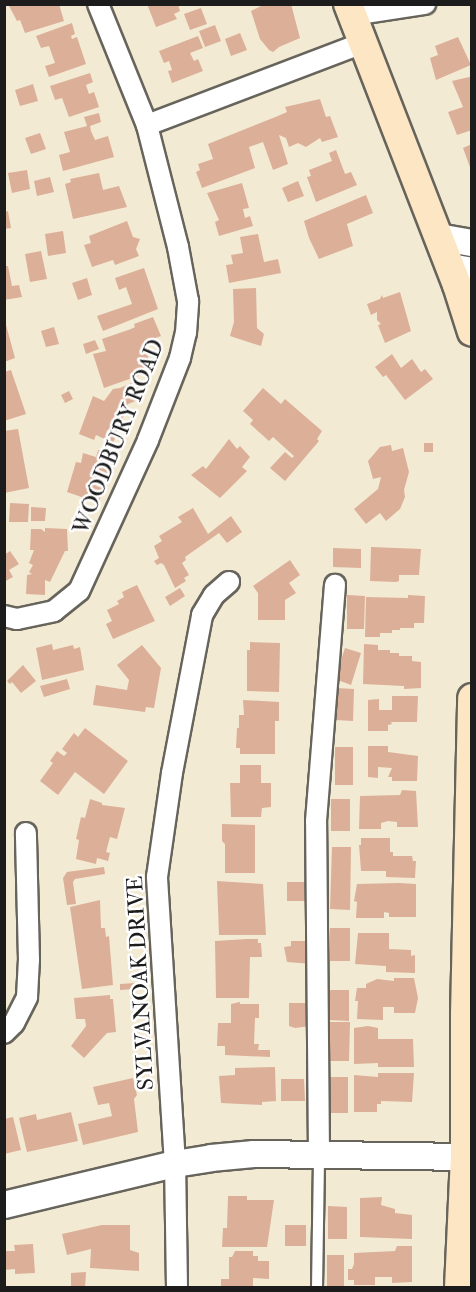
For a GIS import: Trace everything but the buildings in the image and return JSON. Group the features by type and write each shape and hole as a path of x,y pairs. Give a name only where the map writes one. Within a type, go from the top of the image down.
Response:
{"main road":[{"path":"350,10 438,237 461,269 471,332"},
{"path":"459,1287 468,1157 471,698"}],"street":[{"name":"WOODBURY ROAD","path":"4,616 17,619 54,611 79,591 148,440 180,358 186,333 188,301 178,247 147,125 99,4"},
{"path":"350,10 425,4"},
{"path":"147,125 363,43"},
{"path":"438,237 471,243"},
{"name":"SYLVANOAK DRIVE","path":"177,1287 175,1164 157,877 172,773 202,615 214,595 229,582"},
{"path":"319,1155 316,821 335,585"},
{"path":"4,1033 14,1023 27,997 29,960 26,833"},
{"path":"4,1205 175,1164 254,1154 468,1157"}],"lane":[{"path":"317,1287 319,1155"}]}
